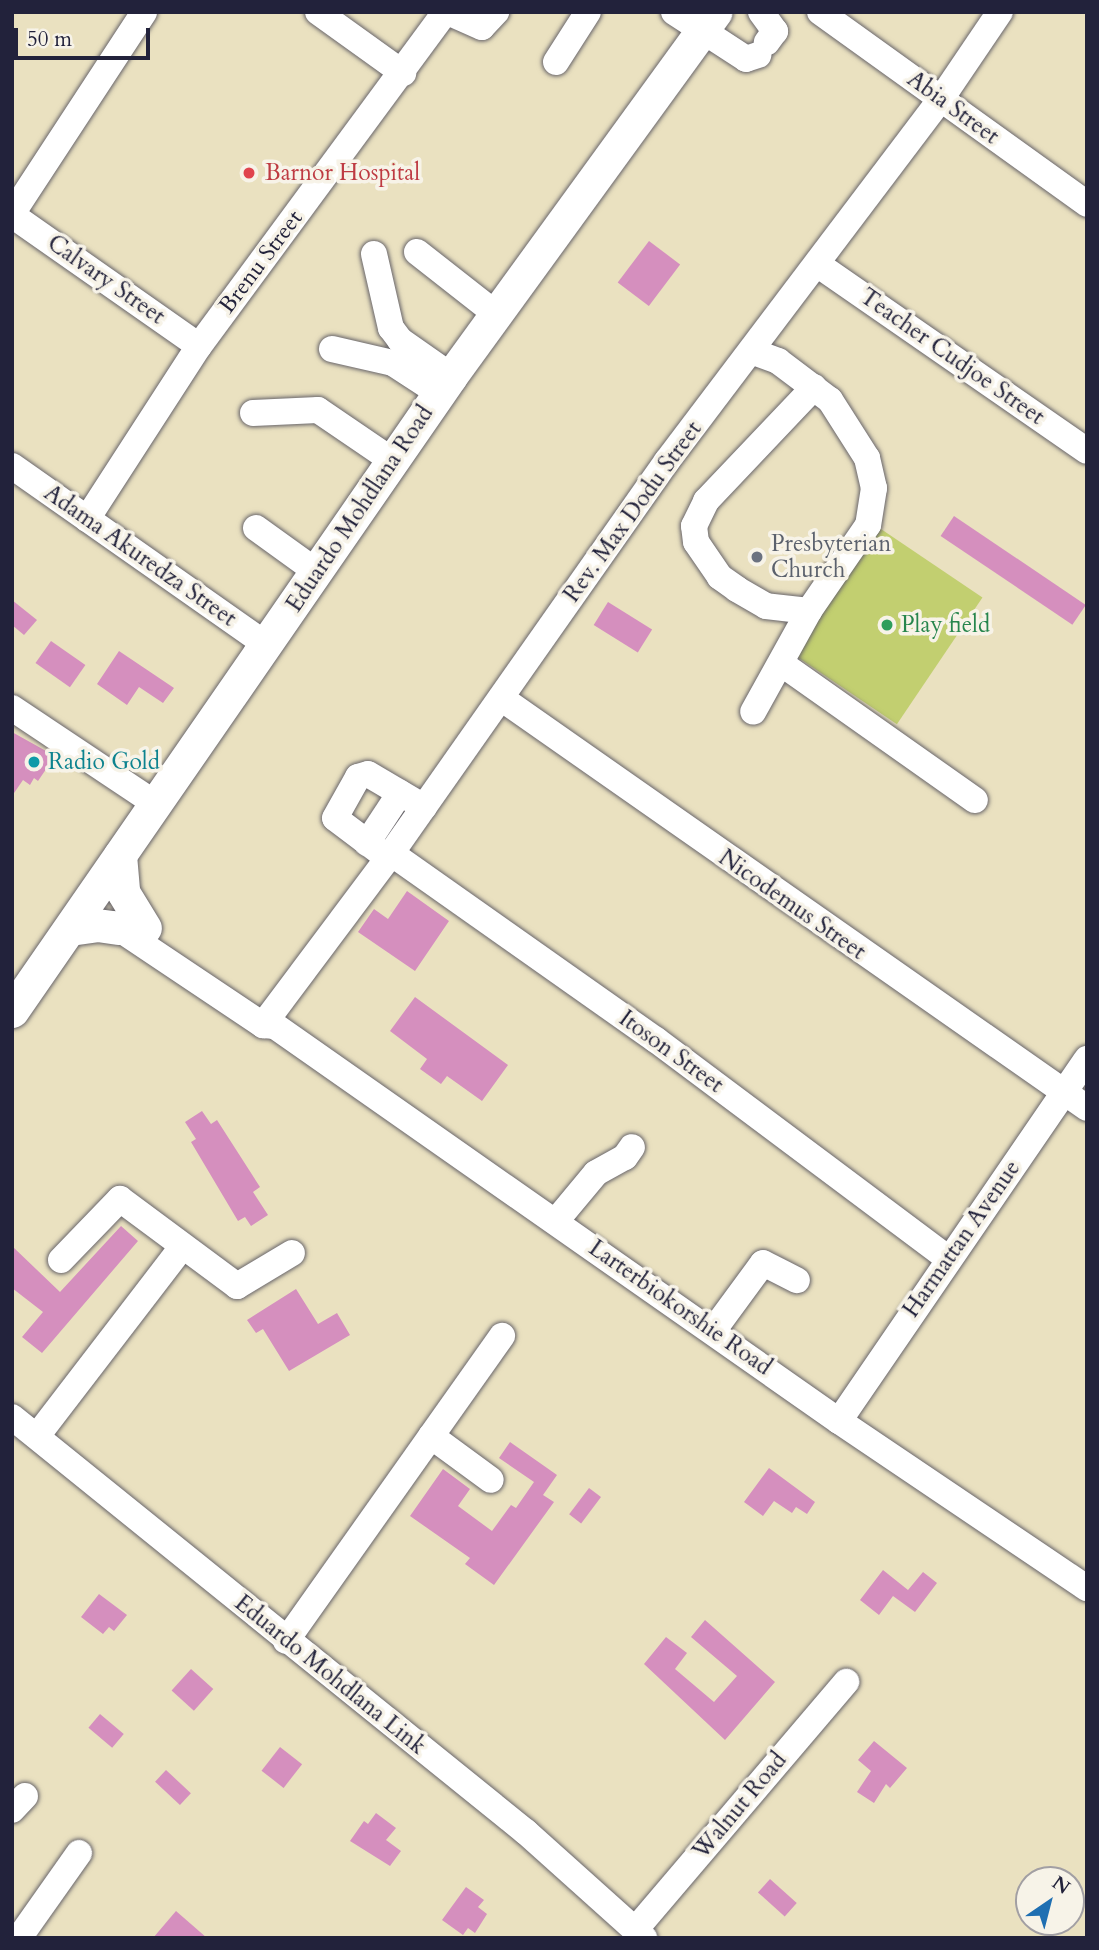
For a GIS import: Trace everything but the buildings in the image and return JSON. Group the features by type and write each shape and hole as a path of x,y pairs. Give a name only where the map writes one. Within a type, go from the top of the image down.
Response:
{"main road":[{"name":"Eduardo Mohdlana Road","path":"12,1012 445,385 708,22"},
{"path":"83,909 97,925 131,928 123,892 120,855"}],"street":[{"path":"12,215 145,12"},
{"path":"318,12 403,73"},
{"path":"446,12 482,27 496,12"},
{"name":"Brenu Street","path":"87,519 199,346 446,12"},
{"path":"556,62 588,12"},
{"path":"674,12 708,22 746,59 763,49 775,31 761,12"},
{"name":"Abia Street","path":"820,12 1087,204"},
{"name":"Rev. Max Dodu Street","path":"270,1022 382,851 424,807 667,461 941,99 1000,12"},
{"name":"Calvary Street","path":"12,215 199,346"},
{"path":"417,252 496,314"},
{"path":"374,254 391,328 445,385"},
{"name":"Teacher Cudjoe Street","path":"817,264 1087,451"},
{"path":"332,349 393,363 445,385"},
{"path":"751,351 778,361 814,387 847,422 867,458 874,488 868,526 809,611 753,712"},
{"path":"809,611 766,606 720,577 696,542 694,526 706,501 814,387"},
{"path":"253,413 318,410 393,461"},
{"name":"Adama Akuredza Street","path":"12,466 267,645"},
{"path":"256,528 317,572"},
{"path":"782,664 975,800"},
{"name":"Nicodemus Street","path":"501,698 1087,1108"},
{"path":"12,708 156,804"},
{"name":"Itoson Street","path":"400,793 368,774 358,777 335,818 656,1040 947,1258"},
{"path":"382,851 400,793 424,807"},
{"name":"Larterbiokorshie Road","path":"83,909 131,928 270,1022 839,1421 1087,1588"},
{"name":"Harmattan Avenue","path":"839,1421 947,1258 1087,1059"},
{"path":"556,1221 596,1173 625,1157 632,1147"},
{"path":"61,1260 120,1199 181,1247 237,1286 292,1253"},
{"path":"37,1436 181,1247"},
{"path":"713,1331 763,1263 797,1280"},
{"path":"286,1641 502,1336"},
{"name":"Eduardo Mohdlana Link","path":"12,1417 286,1641 526,1832 640,1934"},
{"path":"431,1436 491,1479"},
{"name":"Walnut Road","path":"640,1934 846,1682"},
{"path":"19,1938 79,1853"}],"green space":[{"name":"Play field","path":"878,527 982,597 897,724 792,654"}],"place":[{"name":"Barnor Hospital","path":"249,173"},
{"name":"Presbyterian Church","path":"757,557"},
{"name":"Play field","path":"887,625"},
{"name":"Radio Gold","path":"34,762"}]}
